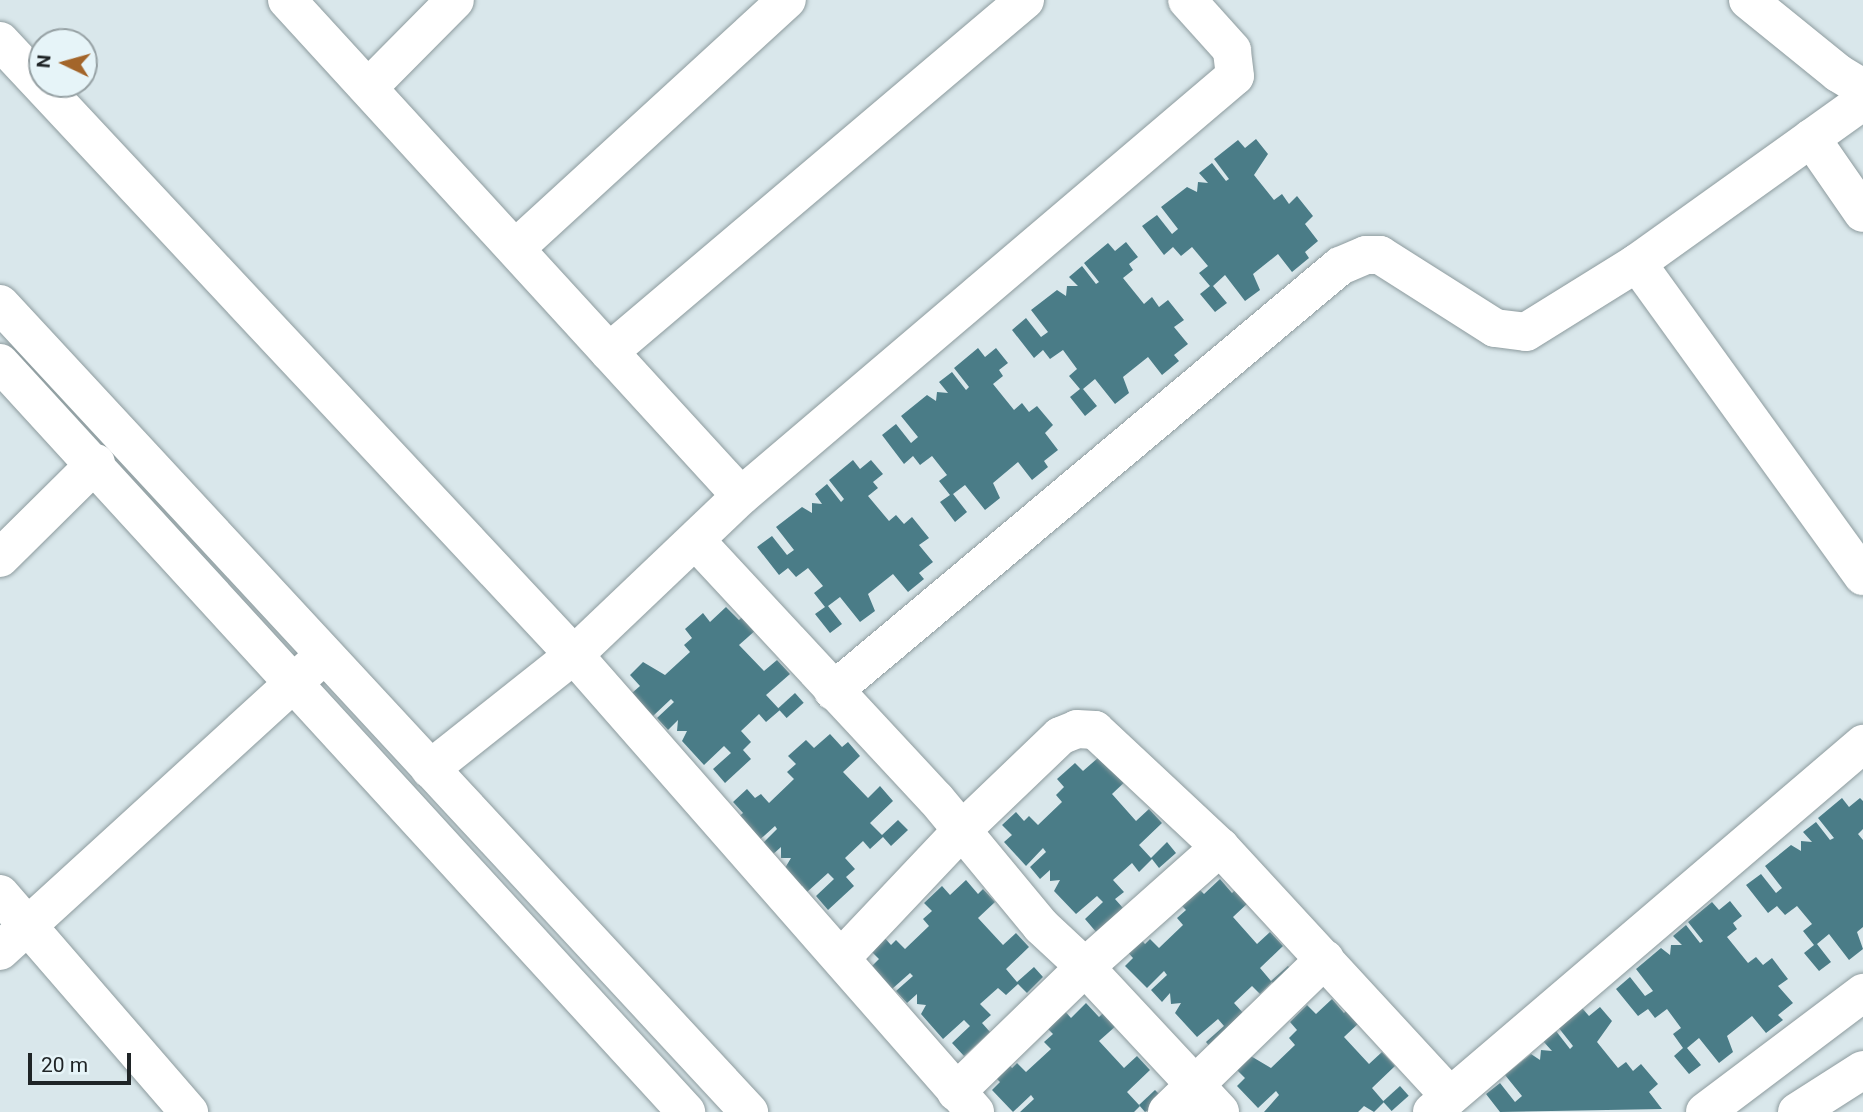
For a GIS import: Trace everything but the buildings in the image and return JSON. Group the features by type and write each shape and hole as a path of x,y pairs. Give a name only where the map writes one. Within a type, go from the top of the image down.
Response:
{"street":[{"path":"287,0 517,247 741,496"},
{"path":"369,86 455,0"},
{"path":"517,247 787,0"},
{"path":"609,352 1024,0"},
{"path":"430,769 574,655 741,496 1235,76 1232,50 1187,0"},
{"path":"1748,0 1838,74 1863,88"},
{"path":"0,41 574,655 842,957 966,1102 1085,967 1220,847"},
{"path":"833,691 1351,259 1381,255 1495,328 1509,332 1526,332 1637,263 1863,101"},
{"path":"1811,138 1863,214"},
{"path":"1637,263 1863,576"},
{"path":"0,304 750,1112"},
{"path":"0,363 96,463 294,684 686,1112"},
{"path":"0,558 96,463"},
{"path":"696,541 961,831 1041,926 1085,967 1208,1099"},
{"path":"0,951 324,655"},
{"path":"842,957 961,831 1060,736 1077,729 1095,730 1108,738 1220,847 1325,958 1441,1104 1863,744"},
{"path":"0,894 189,1112"},
{"path":"1167,1112 1208,1099 1325,958"},
{"path":"1705,1112 1863,993"},
{"path":"1797,1112 1863,1070"}]}
